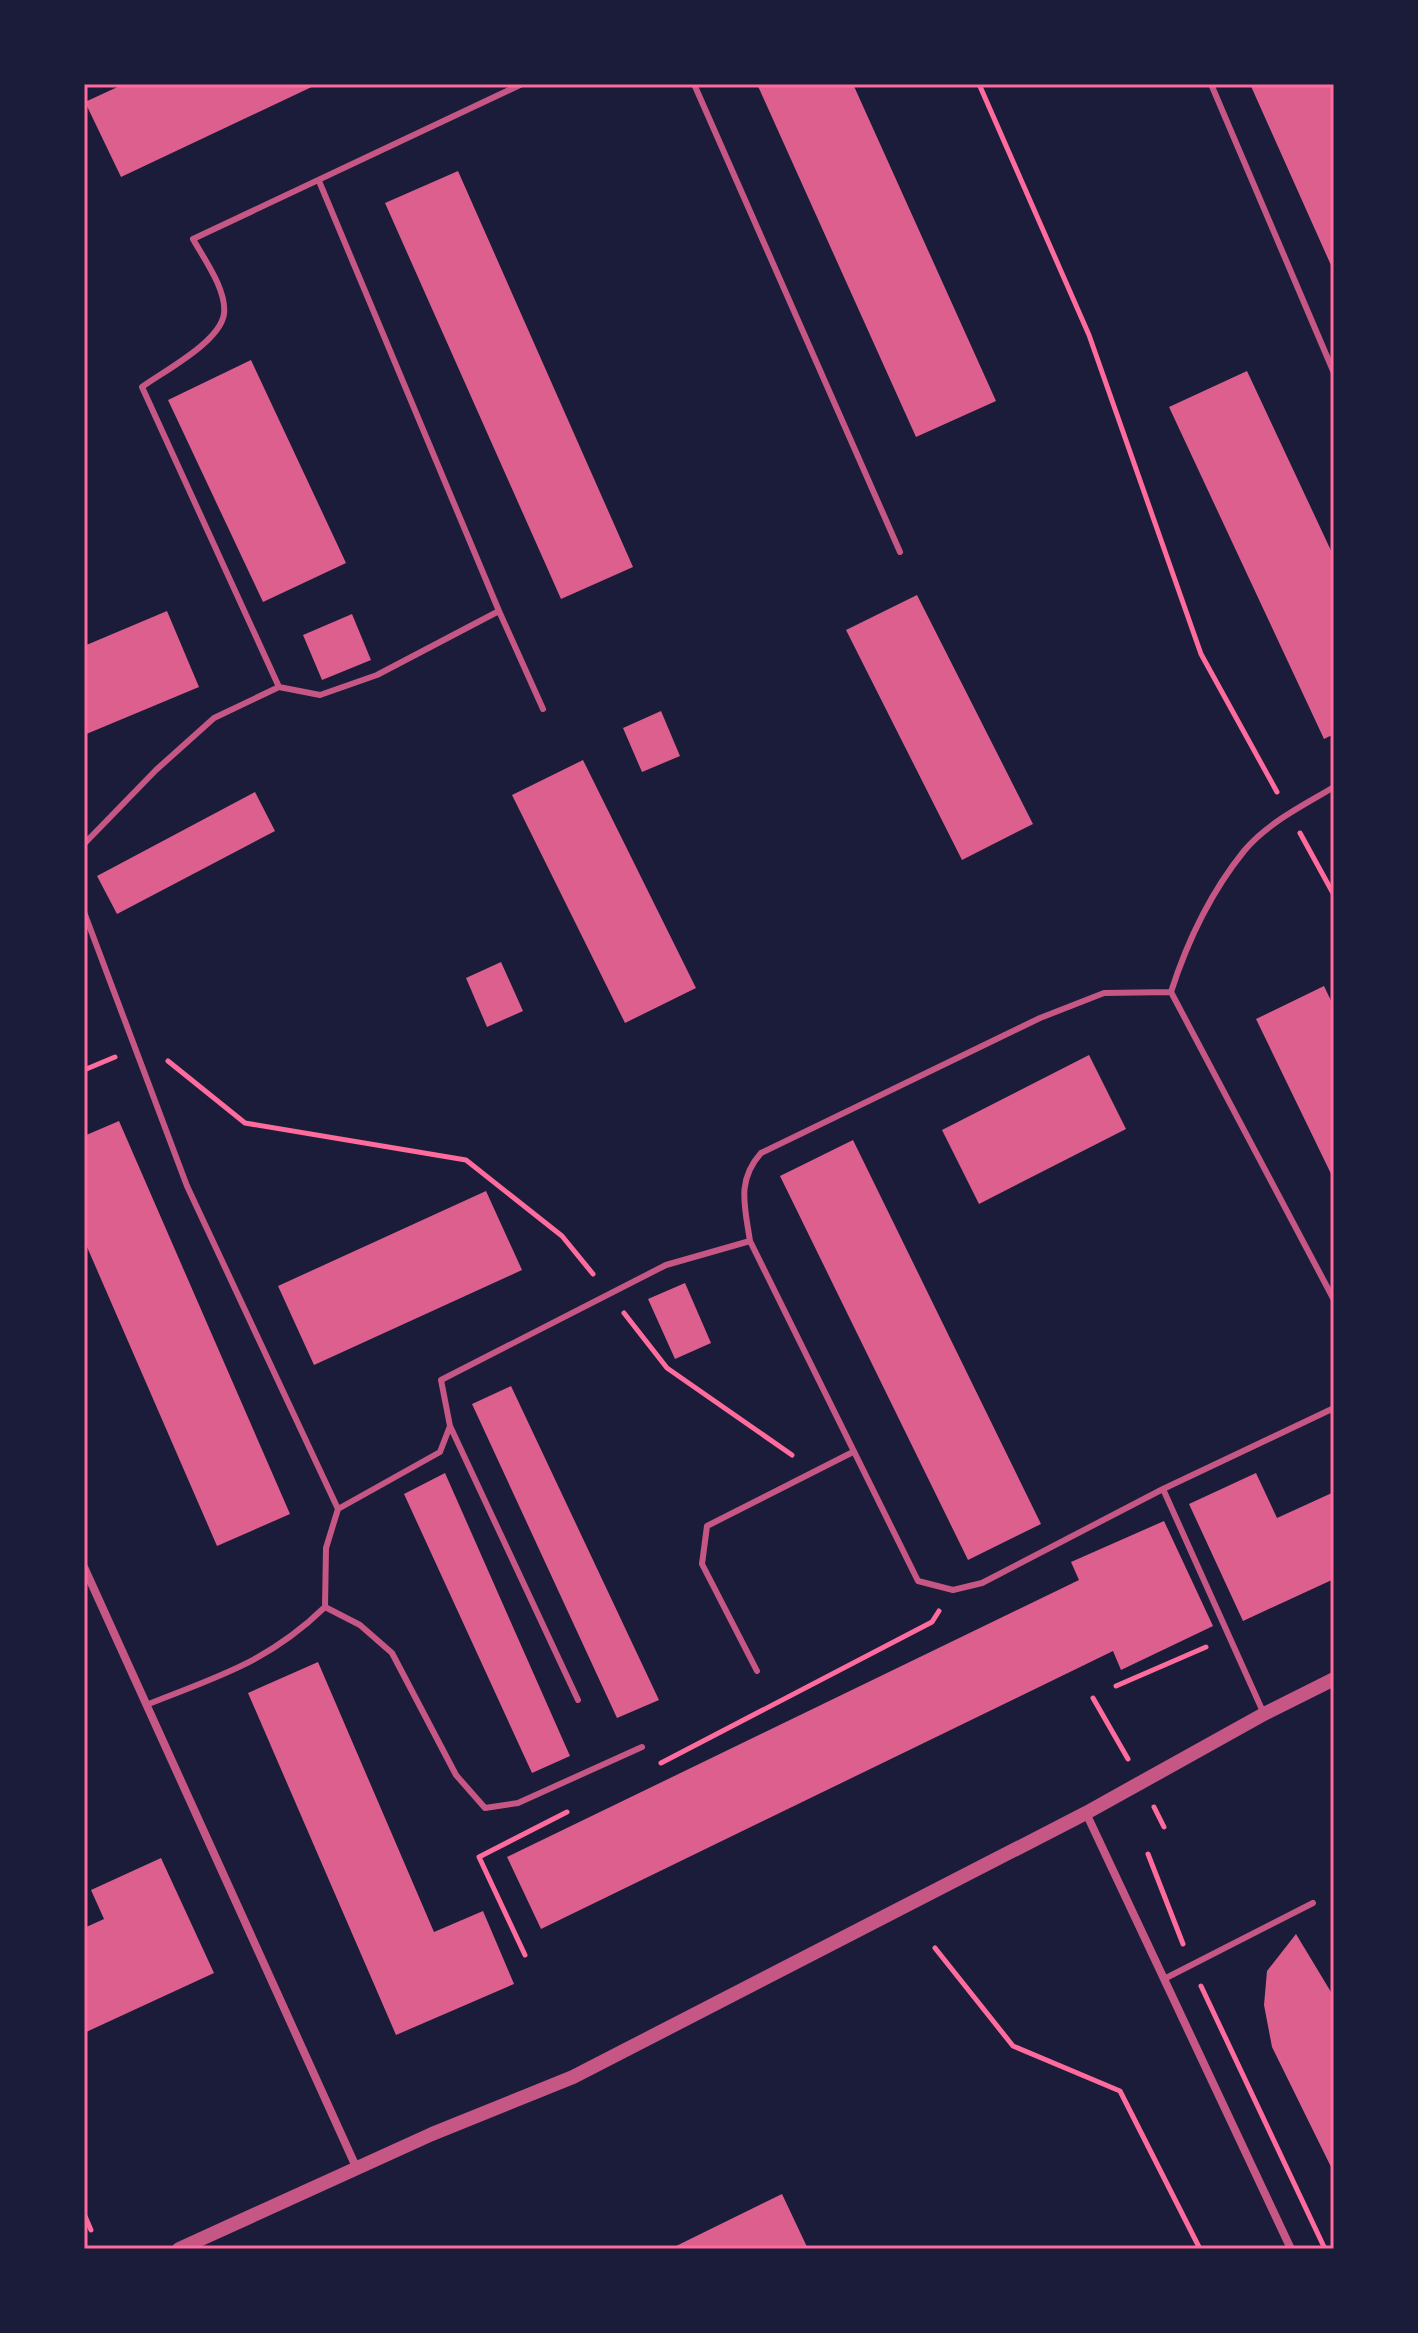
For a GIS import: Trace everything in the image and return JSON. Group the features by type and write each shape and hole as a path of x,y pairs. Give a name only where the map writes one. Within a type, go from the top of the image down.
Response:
{"street":[{"path":"84,1567 357,2169"},
{"path":"179,2249 432,2134 573,2077 1086,1813 1264,1714 1334,1679"},
{"path":"1086,1813 1291,2249"}],"lane":[{"path":"279,687 142,387 213,337 224,313 219,287 193,239 522,84"},
{"path":"694,84 900,552"},
{"path":"1211,84 1334,373"},
{"path":"319,181 543,709"},
{"path":"84,844 156,770 214,718 279,687 320,695 377,675 499,611"},
{"path":"1334,787 1289,813 1245,849 1185,948 1171,992 1334,1300"},
{"path":"84,912 187,1186 338,1509 326,1548 325,1607 294,1637 256,1661 146,1705"},
{"path":"1171,992 1104,993 1040,1018 761,1153 748,1168 743,1196 750,1241 851,1453 918,1581 953,1590 982,1583 1163,1489 1334,1408"},
{"path":"578,1700 450,1426 441,1380 666,1265 750,1241"},
{"path":"338,1509 440,1452 450,1426"},
{"path":"757,1671 702,1564 707,1526 813,1469 851,1453"},
{"path":"1163,1489 1264,1714"},
{"path":"325,1607 360,1625 392,1653 456,1775 485,1808 518,1803 642,1747"},
{"path":"1164,1979 1313,1903"}],"path":[{"path":"979,84 1089,335 1201,654 1334,895"},
{"path":"84,1070 146,1044 245,1123 466,1160 562,1236 667,1368 813,1469"},
{"path":"655,1766 932,1622"},
{"path":"1116,1686 1206,1647"},
{"path":"525,1955 479,1857 574,1808"},
{"path":"1148,1854 1192,1967 1325,2249"},
{"path":"935,1948 1013,2046 1120,2091 1200,2249"},
{"path":"84,2214 91,2230"}],"building":[{"path":"124,84 318,84 121,177 85,102"},
{"path":"757,84 853,84 996,401 916,437"},
{"path":"1250,84 1334,84 1334,272"},
{"path":"458,171 633,567 561,599 385,203"},
{"path":"251,360 346,563 263,602 168,400"},
{"path":"1247,371 1334,557 1334,734 1324,739 1169,407"},
{"path":"917,595 1033,824 962,860 846,630"},
{"path":"167,611 199,687 84,735 84,646"},
{"path":"352,614 371,660 322,680 303,635"},
{"path":"661,711 680,756 642,772 623,728"},
{"path":"583,760 696,988 625,1023 512,795"},
{"path":"255,792 275,831 117,914 97,876"},
{"path":"501,962 523,1011 487,1027 466,978"},
{"path":"1324,986 1334,1007 1334,1180 1256,1019"},
{"path":"1089,1055 1126,1129 979,1204 942,1130"},
{"path":"119,1121 290,1514 217,1546 84,1240 84,1136"},
{"path":"853,1140 1041,1524 968,1560 780,1176"},
{"path":"486,1191 522,1270 314,1365 278,1286"},
{"path":"685,1283 711,1343 675,1359 648,1299"},
{"path":"511,1386 659,1700 617,1718 472,1404"},
{"path":"445,1473 570,1756 532,1773 404,1494"},
{"path":"1256,1473 1277,1518 1334,1492 1334,1579 1243,1621 1189,1504"},
{"path":"1164,1521 1213,1626 1121,1670 1113,1651 541,1929 507,1857 1079,1580 1071,1562"},
{"path":"318,1662 434,1932 483,1911 514,1984 396,2035 248,1693"},
{"path":"161,1858 214,1973 84,2033 84,1928 104,1919 91,1890"},
{"path":"1296,1934 1334,1997 1334,2173 1272,2047 1264,2005 1267,1971"},
{"path":"782,2194 808,2249 670,2249"}]}
